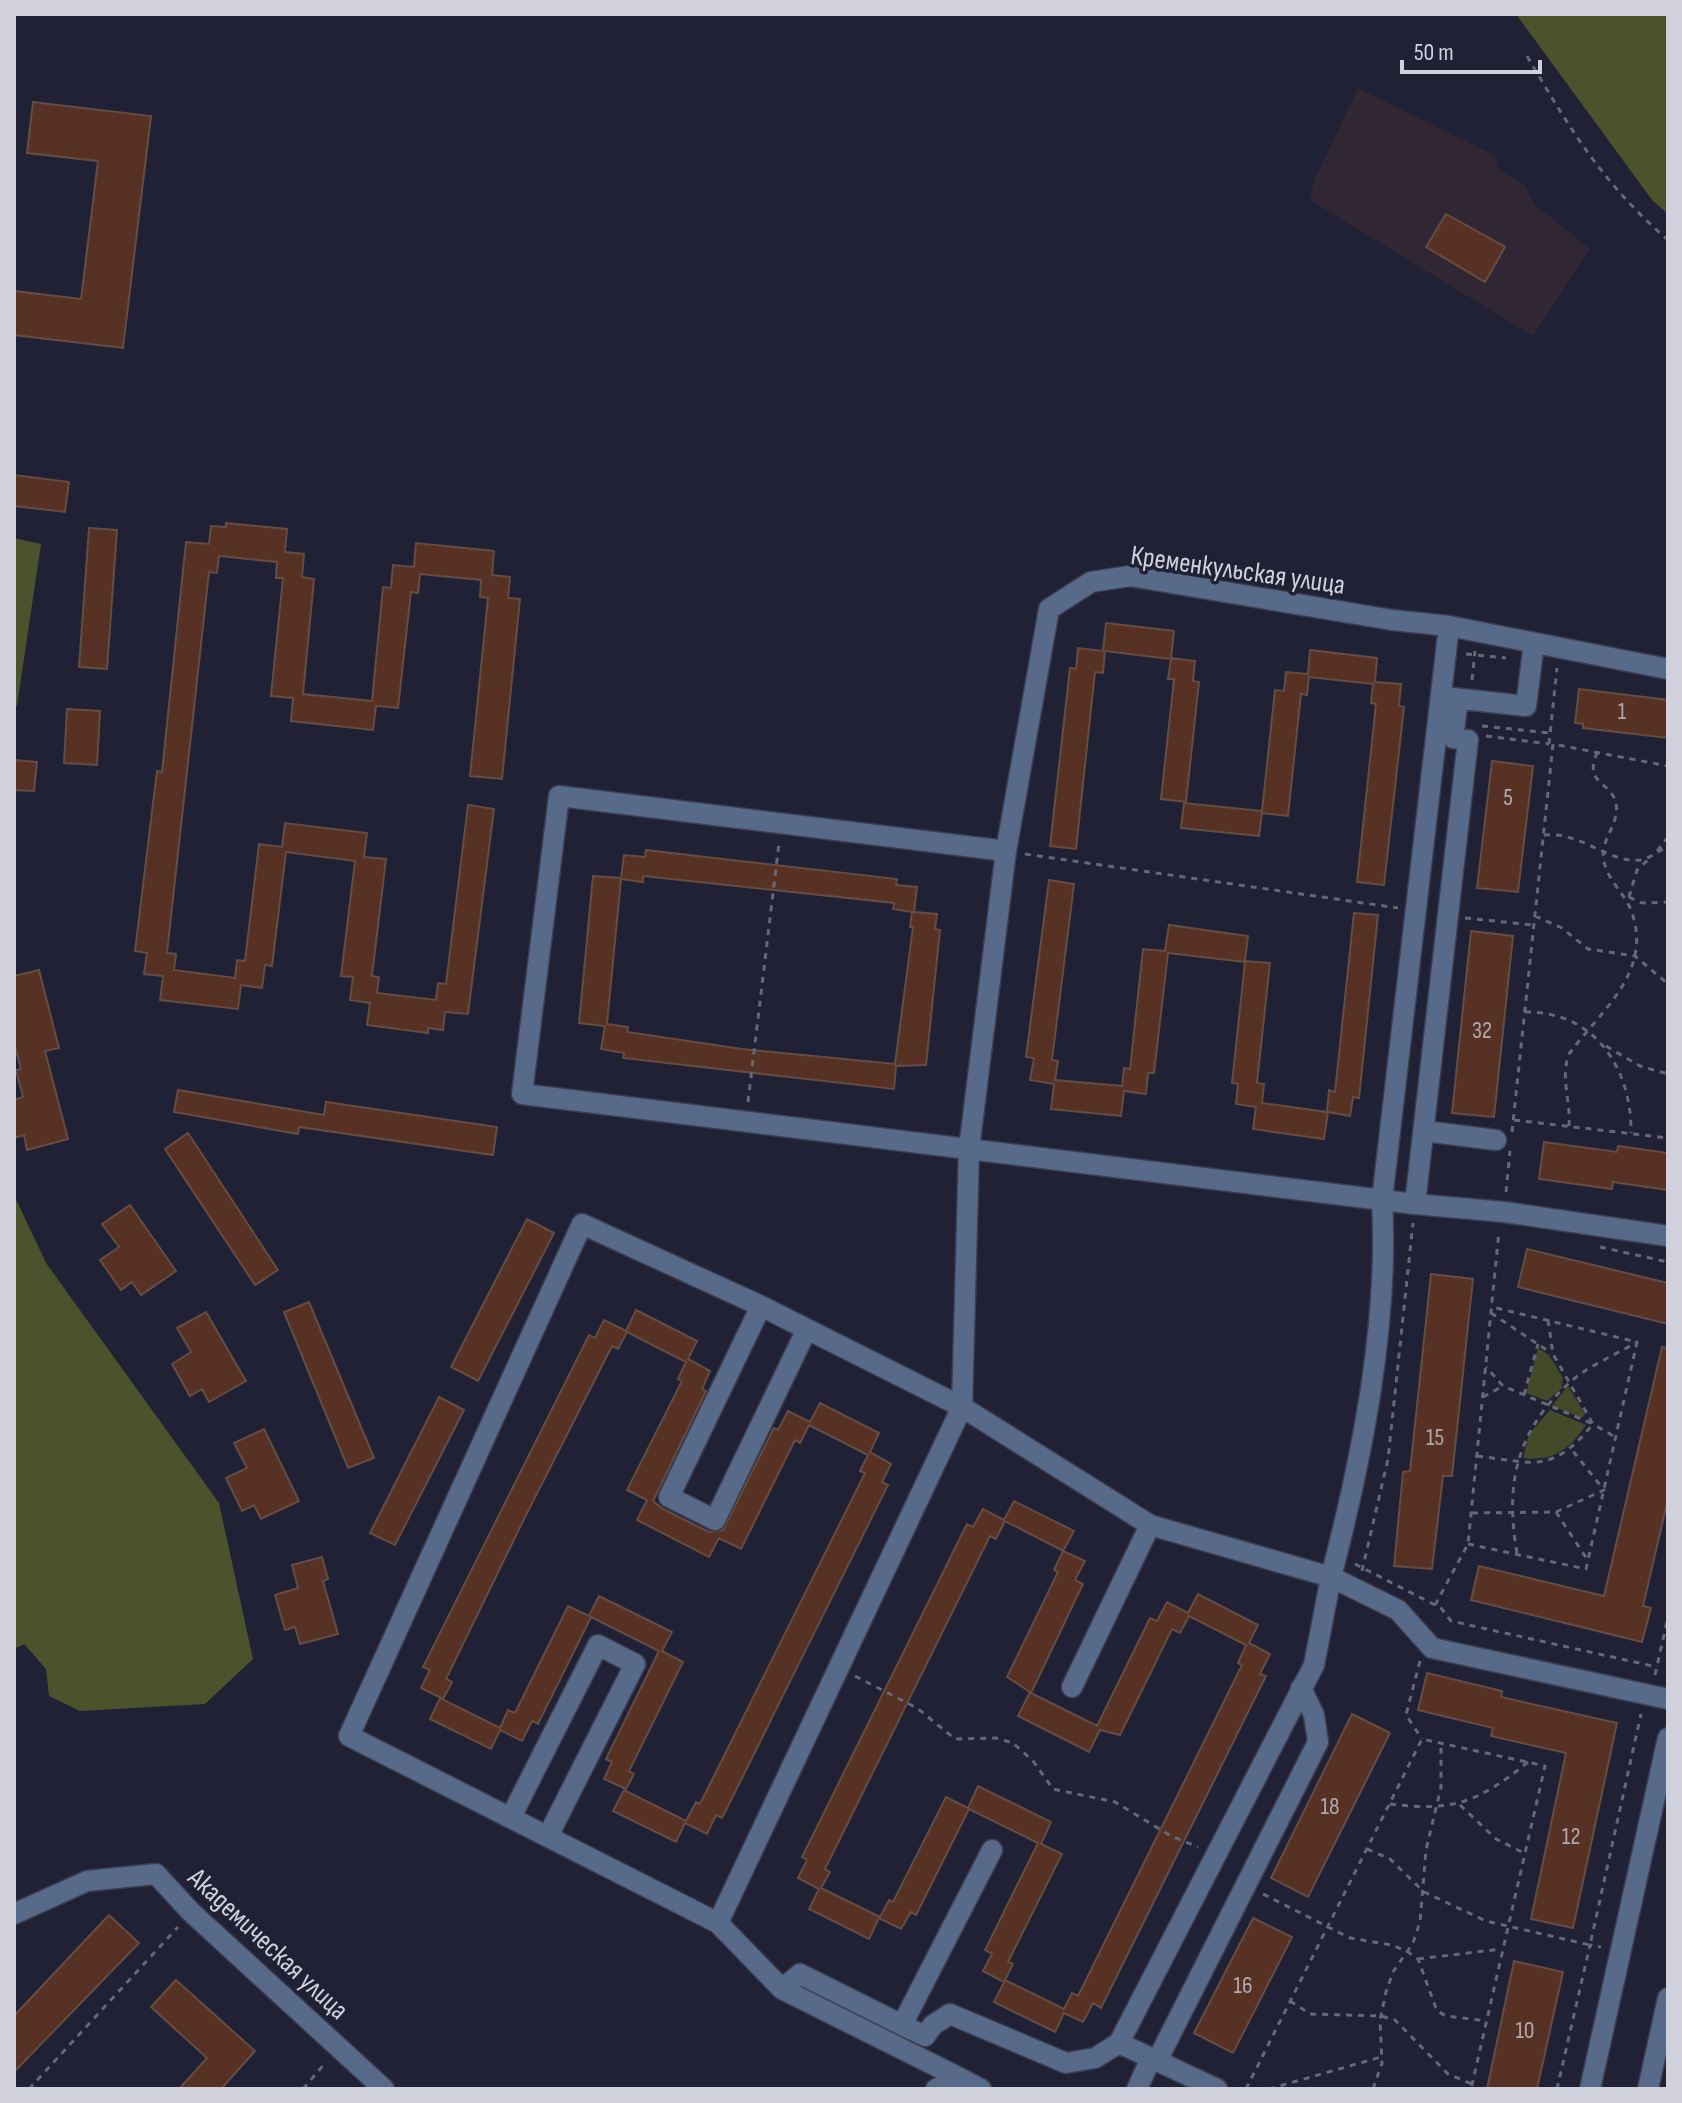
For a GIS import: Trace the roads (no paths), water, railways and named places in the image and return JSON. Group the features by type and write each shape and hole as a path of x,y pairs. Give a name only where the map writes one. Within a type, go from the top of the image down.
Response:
{"street":[{"name":"Кременкульская улица","path":"962,1407 969,1149 1006,851 1049,609 1091,582 1130,576 1392,620 1449,626 1532,652 1668,669"},
{"path":"1415,1204 1468,740 1453,738 1446,652 1449,626"},
{"path":"1449,698 1526,706 1532,652"},
{"path":"782,1989 800,1974 925,2036 933,2025 950,2014 1066,2063 1095,2058 1119,2043 1314,1665 1331,1577 1358,1471 1386,1255 1382,1200 1413,910 1449,698"},
{"path":"1006,851 559,796 522,1094 1415,1204 1504,1212 1668,1236"},
{"path":"1424,1131 1506,1139"},
{"path":"981,2089 782,1989 718,1923 349,1736 582,1224 761,1306 962,1407 1150,1525 1331,1577 1398,1610 1432,1648 1659,1698"},
{"path":"761,1306 669,1497 715,1520 807,1329"},
{"path":"718,1923 962,1407"},
{"path":"1072,1687 1150,1525"},
{"path":"511,1817 598,1645 635,1664 548,1836"},
{"path":"1137,2089 1318,1742 1314,1715 1301,1688"},
{"path":"1590,2089 1668,1738"},
{"path":"902,2025 992,1850"},
{"name":"Академическая улица","path":"14,1914 87,1881 156,1874 191,1912 384,2089"},
{"path":"1648,2089 1668,1998"},
{"path":"1119,2043 1217,2089"},
{"path":"936,2089 958,2077"}]}
